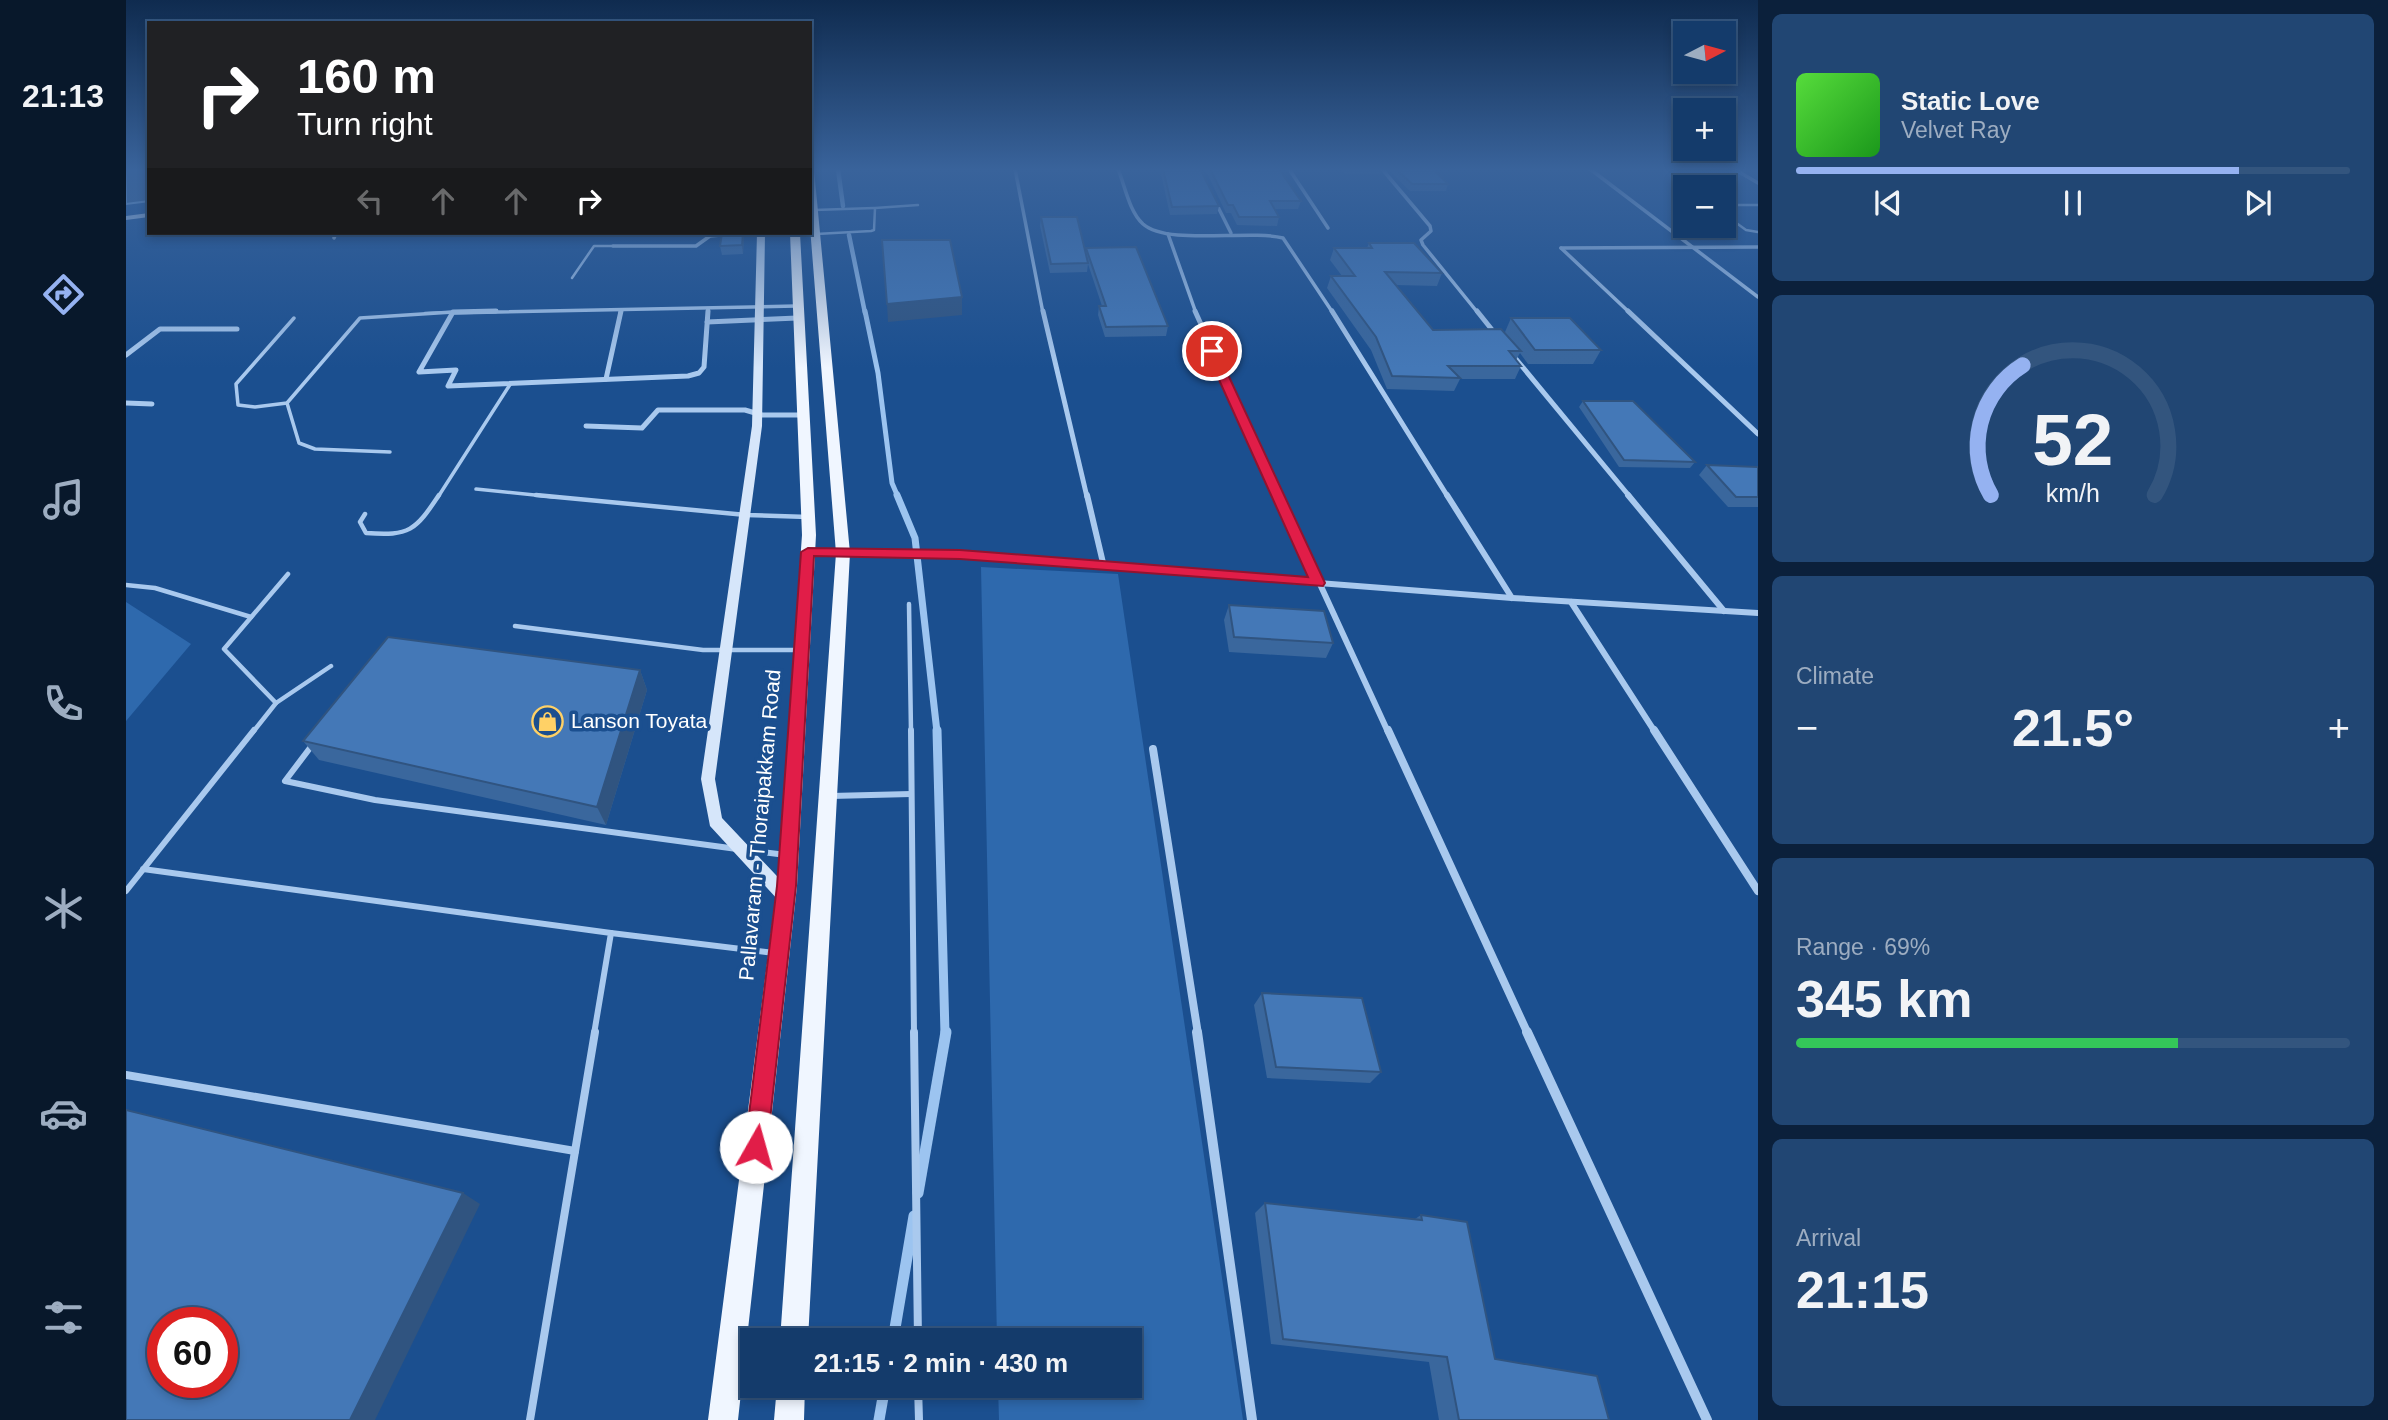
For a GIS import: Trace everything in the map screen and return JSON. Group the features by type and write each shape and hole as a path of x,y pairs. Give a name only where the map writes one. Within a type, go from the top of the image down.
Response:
{"main road":[{"name":"Pallavaram - Thoraipakkam Road","path":"723,1420 789,856 808,552 807,449 797,312 795,235"},
{"path":"795,1328 843,553 816,235"},
{"path":"789,1420 790,1398"}],"street":[{"path":"613,246 696,246 710,236 718,235"},
{"path":"761,235 761,313 755,413 757,426 708,779 715,821 785,895"},
{"path":"1027,235 1104,567"},
{"path":"1168,235 1201,327 1707,1420"},
{"path":"1276,235 1290,245 1512,598"},
{"path":"1426,235 1421,240 1423,245 1724,611"},
{"path":"1678,235 1758,297"},
{"path":"1758,247 1561,248 1758,434"},
{"path":"708,309 704,367 699,373 448,386 456,370 419,372 453,312 708,309 761,313 797,312"},
{"path":"606,379 621,310"},
{"path":"707,322 761,313 797,312"},
{"path":"126,355 160,329 237,329"},
{"path":"126,403 152,404"},
{"path":"586,426 642,428 657,410 744,410 803,415"},
{"path":"808,552 960,555 1512,598 1758,613"},
{"path":"1571,602 1758,891"},
{"path":"1153,749 1180,902 1252,1420"}],"lane":[{"path":"572,278 594,246 613,246"},
{"path":"294,318 236,384 238,405 255,407 287,403 359,318 370,315 453,312"},
{"path":"365,514 360,522 366,533 395,535 420,524 511,383"},
{"path":"287,403 299,443 315,449 390,452"},
{"path":"476,489 746,515 808,517"},
{"path":"276,703 224,649 288,574"},
{"path":"126,585 155,588 251,617"},
{"path":"909,604 918,1328"},
{"path":"515,626 703,650 802,650"},
{"path":"126,891 276,703 331,666"},
{"path":"316,740 285,781 375,800 789,856"},
{"path":"828,796 911,794"},
{"path":"143,869 611,933 779,953"},
{"path":"530,1420 611,933"},
{"path":"126,1075 575,1151"},
{"path":"918,1398 919,1420"}],"shaded area":[{"path":"981,567 1118,574 1243,1420 999,1420 998,1398 1142,1398 1142,1328 997,1328"},
{"path":"126,602 191,644 126,721"}],"building":[{"path":"722,235 743,235 742,245 720,246"},
{"path":"1045,235 1081,235 1088,263 1051,264"},
{"path":"882,240 950,240 962,297 887,304"},
{"path":"1369,243 1414,243 1442,273 1385,272 1433,330 1501,329 1521,351 1509,351 1521,366 1448,366 1460,378 1392,376 1376,337 1331,276 1355,276 1334,248 1372,248"},
{"path":"1136,247 1168,326 1106,327 1099,306 1106,306 1086,248"},
{"path":"1511,318 1570,318 1601,350 1535,350"},
{"path":"1583,401 1633,401 1695,462 1624,460"},
{"path":"1707,465 1758,467 1758,497 1736,497"},
{"path":"1229,605 1324,611 1333,643 1234,637"},
{"path":"388,637 640,670 597,807 303,741"},
{"path":"1262,993 1362,998 1381,1072 1276,1067"},
{"path":"126,1110 463,1193 350,1420 126,1420"},
{"path":"1265,1203 1422,1220 1421,1215 1467,1222 1495,1359 1597,1376 1609,1420 1459,1420 1447,1357 1283,1339"}],"waterway":[{"path":"849,235 865,313"},
{"path":"865,311 878,373 892,483 898,497"},
{"path":"897,495 915,538 937,732"},
{"path":"937,730 945,1034"},
{"path":"918,1193 946,1032"},
{"path":"895,1328 914,1216"},
{"path":"879,1420 883,1398"}],"place":[{"name":"Lanson Toyata","path":"548,721"}],"route":[{"path":"756,1147 789,856 808,552 960,555 1318,583 1212,351"}]}
